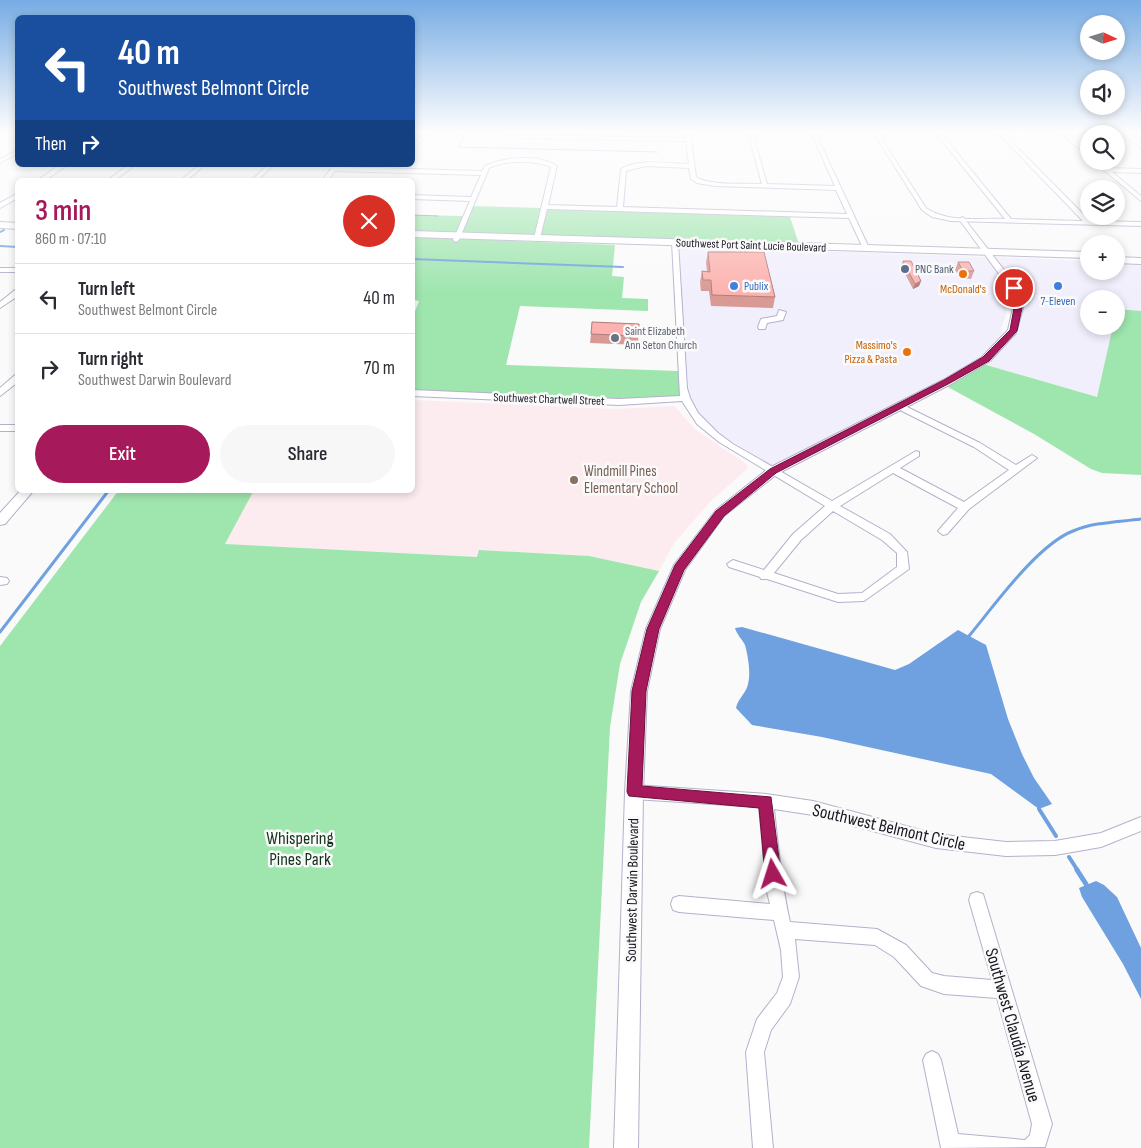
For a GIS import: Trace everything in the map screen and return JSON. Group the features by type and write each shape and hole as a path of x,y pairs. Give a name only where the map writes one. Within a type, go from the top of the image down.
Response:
{"main road":[{"path":"0,221 15,222"},
{"path":"0,225 15,226"},
{"name":"Southwest Port Saint Lucie Boulevard","path":"415,234 457,238 847,252 1080,255"},
{"name":"Southwest Port Saint Lucie Boulevard","path":"415,238 537,238 675,245 866,248 1080,259"},
{"path":"847,252 866,248"},
{"path":"1125,256 1141,257"},
{"path":"1125,260 1141,261"}],"street":[{"path":"457,238 479,186"},
{"path":"537,238 550,186"},
{"path":"620,209 622,186"},
{"path":"758,186 839,188 866,248"},
{"path":"909,186 924,209 934,216 963,219 1080,223"},
{"path":"981,186 1010,220"},
{"path":"1053,186 1080,213"},
{"path":"1126,186 1140,197"},
{"path":"0,206 15,197"},
{"path":"415,197 473,199"},
{"path":"545,207 852,216"},
{"name":"Southwest Darwin Boulevard","path":"626,1148 634,792 639,691 653,629 679,568 720,513 773,471 986,359 1007,335 1013,331 1018,308 1014,288 1008,284 963,219"},
{"path":"1125,224 1141,224"},
{"path":"675,245 685,398 690,409 710,432 832,506 886,536 902,552 902,569 864,597 838,598 765,576 733,564"},
{"path":"0,270 15,270"},
{"path":"0,306 15,294"},
{"path":"762,327 764,321 780,318 782,312"},
{"path":"0,393 15,380"},
{"name":"Southwest Chartwell Street","path":"415,393 619,402 685,398"},
{"path":"899,406 977,445 1015,469"},
{"path":"0,428 15,428"},
{"path":"765,576 797,537 832,506 894,470 916,454"},
{"path":"943,531 965,507 1032,458"},
{"path":"894,470 965,507"},
{"path":"0,521 25,493"},
{"name":"Southwest Belmont Circle","path":"634,792 766,801 813,808 936,841 1006,849 1055,848 1092,841 1141,824"},
{"path":"763,1148 756,1052 762,1025 784,998 791,977 782,912 775,892 766,801"},
{"name":"Southwest Claudia Avenue","path":"977,900 1042,1124 1038,1140 1030,1148"},
{"path":"679,904 782,912"},
{"path":"784,930 877,937 895,947 927,980 944,985 1004,990"},
{"path":"932,1060 950,1145 1021,1148"}],"shaded area":[{"path":"678,246 987,257 1003,283 1001,287 1006,302 1006,316 1001,328 1002,334 982,358 773,467 714,430 695,409 689,398"},
{"path":"995,257 1080,261 1080,280 1125,280 1125,262 1141,262 1141,311 1125,310 1125,290 1080,290 1080,335 1111,335 1097,398 983,364 1017,332 1021,320 1022,299 1018,289"},
{"name":"Windmill Pines Elementary School","path":"415,400 616,409 674,406 696,430 745,463 748,468 710,502 674,543 659,571 589,556 480,550 478,557 224,544 252,493 415,493"}],"green space":[{"path":"473,206 541,208 533,239 461,236"},
{"path":"547,209 790,217 800,247 540,239"},
{"path":"415,215 463,216 454,236 415,235"},
{"path":"415,237 615,245 612,276 624,277 622,298 648,299 648,311 520,306 506,365 678,371 680,396 620,399 415,391 415,311 419,301 415,300"},
{"path":"1125,310 1141,311 1141,475 1102,473 1091,469 1034,434 946,386 983,364 1097,397 1111,335 1125,335"},
{"name":"Whispering Pines Park","path":"117,493 252,493 225,544 477,557 479,550 589,556 659,571 641,602 620,664 610,727 589,1148 0,1148 0,646"}],"water":[{"path":"742,627 895,670 909,664 958,630 986,645 1008,719 1022,754 1034,778 1052,804 1039,809 991,774 822,737 752,725 736,708 738,701 746,691 749,680 745,645 735,628"},
{"path":"1096,881 1104,885 1117,897 1141,948 1141,999 1123,964 1082,897 1079,888"}],"building":[{"name":"Publix","path":"708,252 764,252 775,297 712,295 711,280 703,280 702,271 710,272"},
{"path":"903,261 911,261 921,281 915,284"},
{"path":"958,262 969,262 974,271 963,271"},
{"path":"592,322 639,324 639,336 591,334"}],"waterway":[{"path":"415,215 438,216"},
{"path":"0,232 4,230"},
{"path":"0,246 15,247"},
{"path":"415,259 623,267"},
{"path":"0,632 107,493"},
{"path":"969,636 1003,593 1031,562 1059,538 1089,526 1141,519"},
{"path":"1039,809 1056,836"},
{"path":"1069,857 1078,871"},
{"path":"1077,870 1086,884"}],"place":[{"name":"PNC Bank","path":"905,269"},
{"name":"McDonald's","path":"963,274"},
{"name":"Publix","path":"734,286"},
{"name":"7-Eleven","path":"1058,286"},
{"name":"Saint Elizabeth Ann Seton Church","path":"615,338"},
{"name":"Massimo's Pizza & Pasta","path":"907,352"},
{"name":"Windmill Pines Elementary School","path":"574,480"}],"route":[{"path":"773,874 766,801 634,792 639,691 653,629 679,568 720,513 773,471 835,437 947,382 986,359 1007,335 1013,331 1018,308 1018,298 1014,288"}]}
